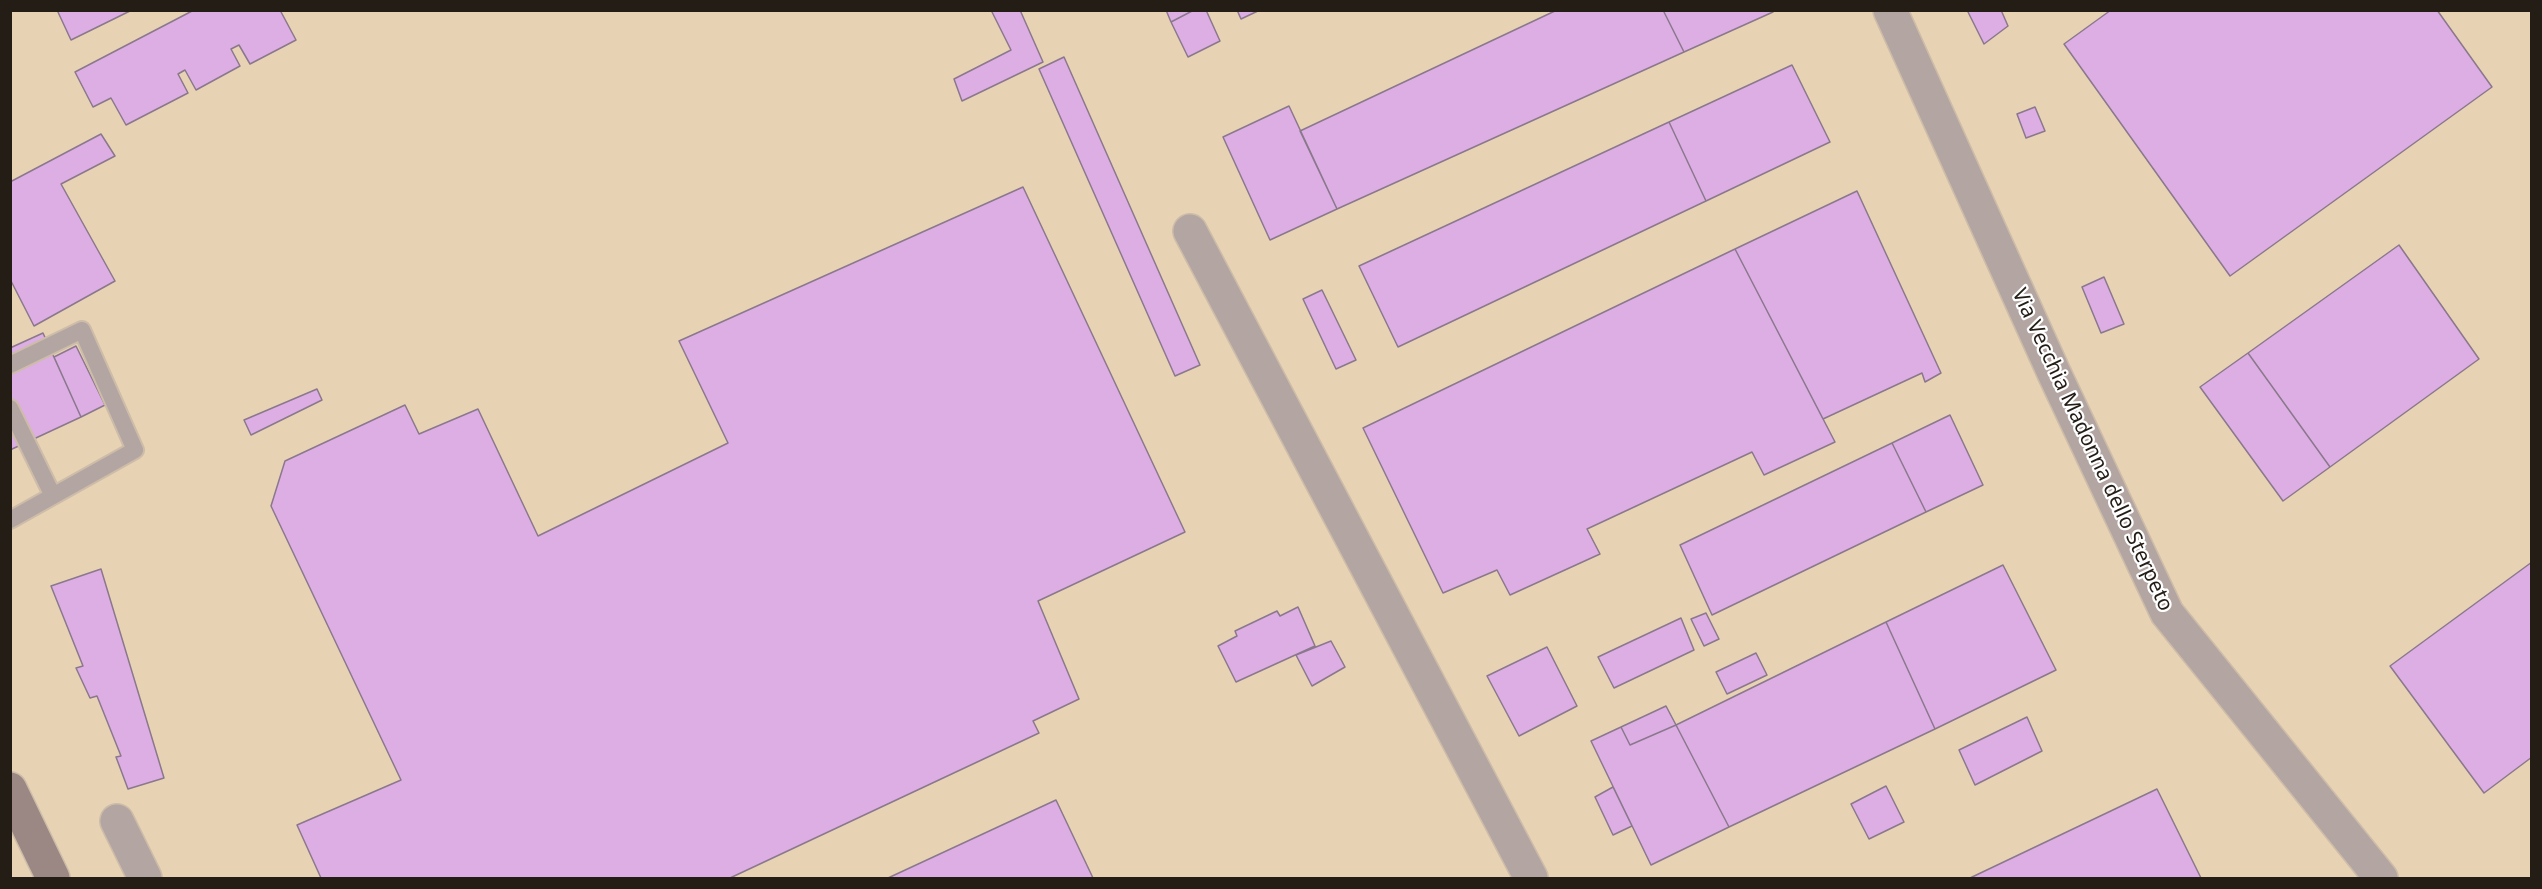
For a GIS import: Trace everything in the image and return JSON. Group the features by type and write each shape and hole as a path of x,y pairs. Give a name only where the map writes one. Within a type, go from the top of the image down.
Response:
{"main road":[{"path":"10,789 53,879"}],"street":[{"name":"Via Vecchia Madonna dello Sterpeto","path":"1890,10 2054,374 2167,613 2381,879"},
{"path":"1190,231 1531,879"},
{"path":"117,821 145,879"}],"lane":[{"path":"10,365 82,330 135,450 10,520"},
{"path":"10,408 53,496"}],"shaded area":[{"path":"11,11 2531,11 2531,878 11,878"}],"building":[{"path":"57,10 132,10 71,40"},
{"path":"194,10 280,10 296,40 250,64 239,45 231,49 240,66 196,90 185,70 178,74 188,93 126,125 111,98 93,107 75,72"},
{"path":"991,10 1020,10 1043,62 962,101 954,79 1011,50"},
{"path":"1166,10 1194,10 1171,22"},
{"path":"1194,10 1206,10 1220,41 1188,57 1171,22"},
{"path":"1237,10 1260,10 1241,19"},
{"path":"1557,10 1663,10 1684,52 1337,209 1300,131"},
{"path":"1663,10 1773,10 1773,12 1684,52"},
{"path":"1967,10 2001,10 2008,26 1984,44"},
{"path":"2111,10 2437,10 2492,87 2230,276 2064,44"},
{"path":"1064,57 1200,365 1175,376 1039,69"},
{"path":"1792,65 1830,142 1706,201 1669,122"},
{"path":"1289,106 1337,209 1270,240 1223,137"},
{"path":"2035,107 2045,131 2026,138 2017,114"},
{"path":"1669,122 1706,201 1398,347 1359,266"},
{"path":"101,134 115,156 61,184 115,281 34,326 10,279 10,182"},
{"path":"1023,187 1185,532 1038,601 1079,699 1033,721 1039,733 730,878 321,878 297,825 401,780 271,506 285,461 405,405 419,434 478,409 538,536 728,443 679,341"},
{"path":"1857,191 1941,373 1925,382 1922,373 1823,419 1735,249"},
{"path":"2399,245 2479,359 2330,467 2248,353"},
{"path":"1735,249 1835,442 1764,475 1752,452 1587,529 1600,554 1510,595 1497,570 1443,593 1363,428"},
{"path":"2104,277 2124,324 2101,333 2082,287"},
{"path":"1322,290 1356,360 1336,369 1303,299"},
{"path":"43,333 81,417 10,450 10,348"},
{"path":"76,346 105,405 81,417 54,357"},
{"path":"2248,353 2330,467 2283,501 2200,387"},
{"path":"317,389 322,400 251,435 244,420"},
{"path":"1950,415 1983,485 1926,512 1892,443"},
{"path":"1892,443 1926,512 1712,615 1680,545"},
{"path":"2532,562 2532,757 2484,793 2390,666"},
{"path":"2003,565 2056,670 1935,729 1886,622"},
{"path":"101,569 164,778 128,789 116,757 121,756 97,696 90,698 76,668 83,666 51,586"},
{"path":"1298,607 1315,646 1236,682 1218,646 1237,636 1235,631 1277,611 1280,616"},
{"path":"1706,613 1719,639 1704,646 1691,619"},
{"path":"1681,618 1694,650 1614,688 1598,657"},
{"path":"1886,622 1935,729 1729,827 1676,725"},
{"path":"1331,641 1345,667 1312,686 1296,655"},
{"path":"1547,647 1577,706 1519,736 1487,676"},
{"path":"1756,653 1767,675 1727,694 1716,672"},
{"path":"1666,706 1676,725 1630,745 1621,727"},
{"path":"2027,717 2042,751 1975,785 1959,750"},
{"path":"1676,725 1729,827 1651,865 1591,741 1621,727 1630,745"},
{"path":"1886,786 1904,822 1869,839 1851,804"},
{"path":"1613,787 1632,826 1613,835 1595,797"},
{"path":"2157,789 2201,878 1970,878"},
{"path":"1056,800 1093,878 888,878"}]}
